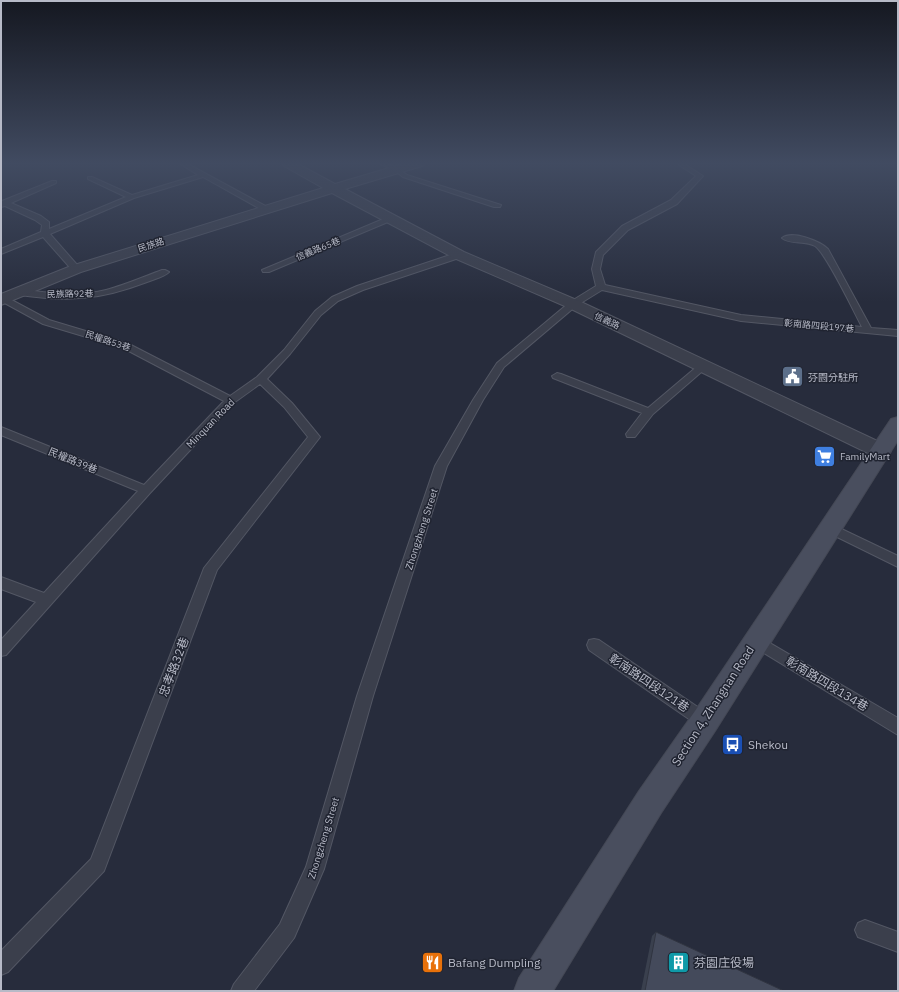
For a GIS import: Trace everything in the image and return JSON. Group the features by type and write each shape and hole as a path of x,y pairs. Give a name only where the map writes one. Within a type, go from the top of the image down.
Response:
{"street":[{"name":"民族路","path":"2,300 76,269 266,209"},
{"name":"信義路","path":"373,209 459,255 573,304 881,451"},
{"name":"Section 4, Zhangnan Road","path":"532,991 650,802 831,529 898,424"}],"lane":[{"path":"16,209 38,218 46,224 45,234 76,269"},
{"path":"1,252 103,209"},
{"path":"601,287 596,268 599,254 625,228 660,209"},
{"name":"信義路65巷","path":"266,270 391,219"},
{"path":"786,238 809,240 819,244 825,251 868,330"},
{"name":"Minquan Road","path":"1,650 146,490 231,400 261,379 287,352 318,313 335,299 360,288 459,255"},
{"name":"民族路92巷","path":"19,292 79,296 100,294 165,272"},
{"name":"Zhongzheng Street","path":"241,991 287,930 315,869 365,696 441,466 478,400 500,365 573,304 601,287"},
{"name":"彰南路四段197巷","path":"601,287 741,318 898,333"},
{"name":"民權路53巷","path":"2,300 46,322 126,346 231,400"},
{"path":"631,434 649,412 703,366"},
{"path":"557,376 649,412"},
{"name":"忠孝路32巷","path":"1,965 98,865 211,568 314,436 288,406 261,379"},
{"name":"民權路39巷","path":"1,431 146,490"},
{"path":"831,529 898,562"},
{"path":"1,583 46,600"},
{"name":"彰南路四段134巷","path":"756,641 898,727"},
{"name":"彰南路四段121巷","path":"594,645 705,721"},
{"path":"865,930 898,942"}],"building":[{"name":"芬園庄役場","path":"656,932 784,991 645,991"}],"place":[{"name":"芬園分駐所","path":"793,377"},
{"name":"FamilyMart","path":"824,456"},
{"name":"Shekou","path":"733,745"},
{"name":"Bafang Dumpling","path":"432,963"},
{"name":"芬園庄役場","path":"679,963"}]}
